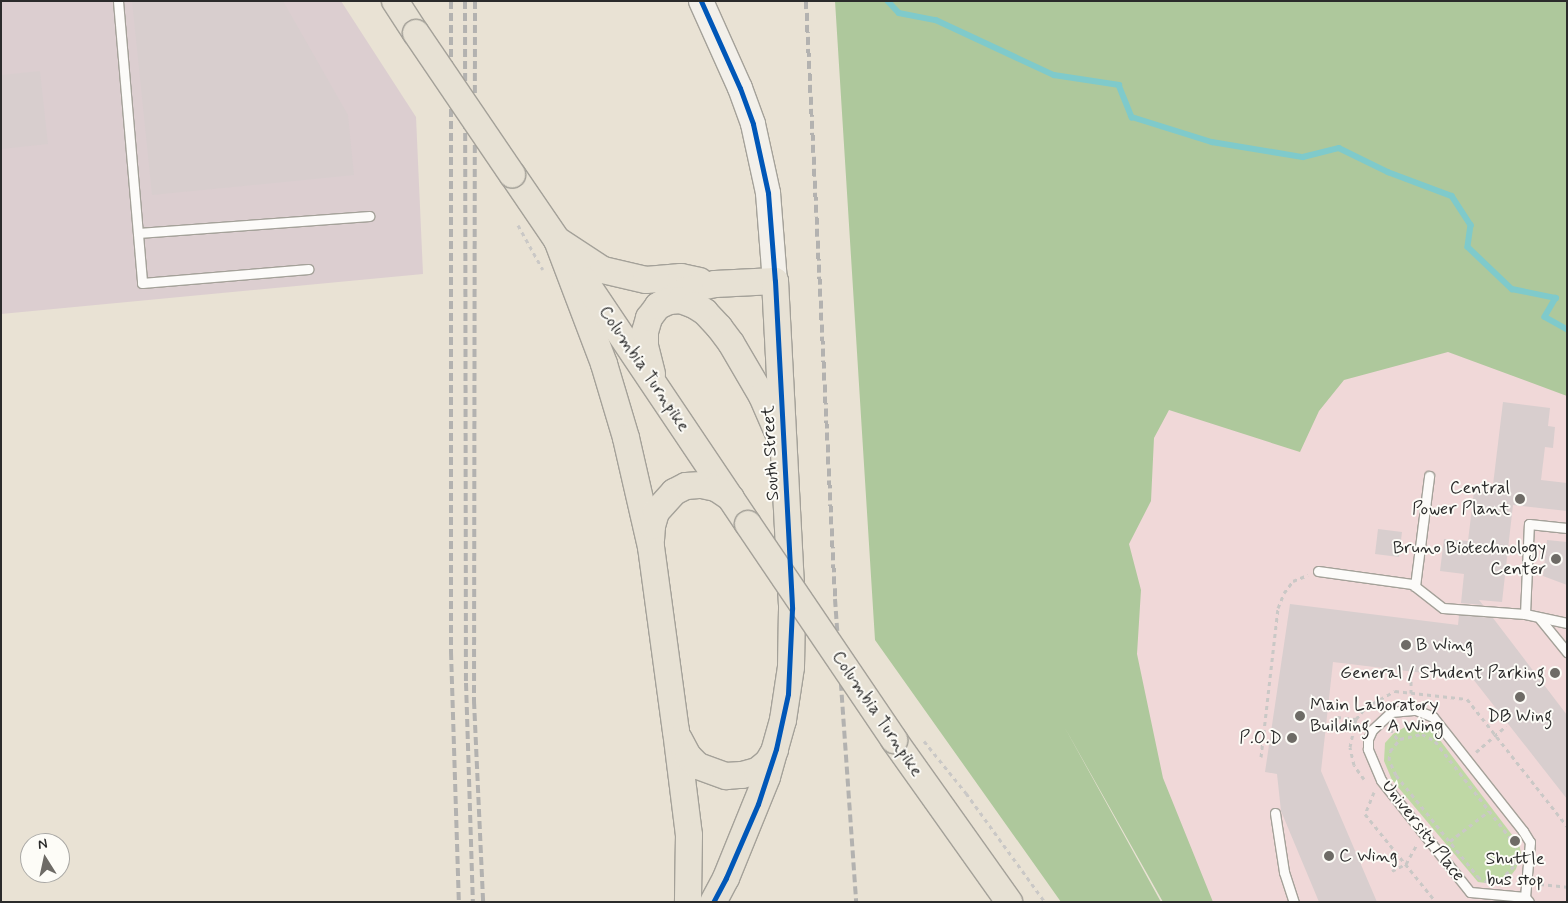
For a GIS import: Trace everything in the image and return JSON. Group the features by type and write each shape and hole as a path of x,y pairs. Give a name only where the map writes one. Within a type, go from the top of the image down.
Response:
{"main road":[{"path":"395,1 557,240 590,325 615,400 651,547 689,835 688,902"},
{"path":"557,240 580,257 603,270 646,280 682,277 715,284"},
{"name":"Columbia Turnpike","path":"557,240 748,524 907,737 1009,902"},
{"path":"657,389 645,346 649,318 658,306 685,290 715,284 775,282"},
{"name":"South Street","path":"713,902 758,804 776,749 788,694 792,639 785,452 775,282"},
{"path":"658,306 669,301 688,302 705,312 719,327 762,396 785,452"},
{"path":"651,547 652,526 656,512 674,492 686,486 702,485 716,488 730,498"},
{"path":"676,731 688,756 698,766 726,776 742,775 757,771 768,762 776,749"}],"street":[{"name":"South Street","path":"701,1 740,88 753,124 768,193 775,282"}],"lane":[{"path":"118,1 142,283 308,270"},
{"path":"138,233 369,216"},
{"path":"1414,586 1429,476"},
{"path":"1525,614 1529,524 1567,528"},
{"path":"1318,571 1414,586 1443,608 1525,614 1540,619 1567,623"},
{"path":"1540,619 1567,652"},
{"name":"University Place","path":"1416,710 1433,717 1467,760 1530,842 1527,899 1470,892 1381,780 1368,749 1372,730 1390,712 1416,710"},
{"path":"1275,813 1284,872 1294,902"}],"path":[{"path":"1261,757 1278,608 1284,593 1293,581 1318,571"},
{"path":"1411,677 1411,693"},
{"path":"1436,902 1365,814 1374,791 1354,765 1350,747 1356,719 1366,707 1394,691 1467,699 1567,826"},
{"path":"1337,717 1356,719"},
{"path":"1456,768 1506,726"},
{"path":"1422,734 1434,741 1490,811 1515,844 1518,853 1514,866 1508,874 1500,880 1488,882 1479,878 1396,775 1388,760 1390,751 1400,739 1422,734"},
{"path":"907,737 966,793 1045,902"},
{"path":"1437,850 1490,811"},
{"path":"1392,871 1406,864 1423,833"},
{"path":"1527,883 1567,887"}],"shaded area":[{"path":"1,1 341,1 416,117 423,274 1,314"},
{"path":"1567,170 1567,902 1163,902 1129,839 1020,249"}],"green space":[{"path":"835,1 1567,1 1567,396 1448,352 1344,380 1319,411 1300,452 1169,410 1154,438 1151,501 1129,544 1141,590 1137,654 1163,778 1213,902 1163,902 1065,728 1161,902 1061,902 875,640"},
{"path":"1420,725 1433,731 1519,844 1521,853 1516,869 1508,879 1494,884 1478,882 1392,780 1384,761 1385,743 1393,734 1405,727"}],"building":[{"path":"132,1 283,1 348,115 354,175 152,195"},
{"path":"40,71 48,144 1,149 1,75"},
{"name":"Central Power Plant","path":"1503,402 1550,408 1548,426 1555,427 1553,448 1545,447 1541,480 1567,483 1567,511 1513,505 1502,602 1479,600 1483,605 1461,603 1464,574 1440,571 1444,539 1468,541 1474,491 1492,493"},
{"path":"1378,529 1402,532 1399,557 1375,554"},
{"name":"Bruno Biotechnology Center","path":"1547,540 1567,542 1567,585 1543,576"},
{"path":"1290,604 1458,625 1459,615 1493,618 1567,715 1567,799 1473,679 1333,662 1321,771 1377,902 1319,902 1281,811 1277,774 1265,772"}],"waterway":[{"path":"888,1 899,13 936,20 1054,75 1119,85 1132,117 1212,142 1303,157 1339,148 1388,172 1452,196 1471,225 1468,247 1512,289 1556,298 1545,317 1567,329"}],"railway":[{"path":"451,1 451,652 459,902"},
{"path":"465,1 466,683 473,902"},
{"path":"475,1 474,701 483,902"},
{"path":"806,1 835,599 856,902"}],"cycle path":[{"path":"701,1 740,88 753,124 768,193 775,281 792,609 788,694 776,749 758,804 726,878 713,902"}],"place":[{"name":"Central Power Plant","path":"1520,499"},
{"name":"Bruno Biotechnology Center","path":"1556,559"},
{"name":"B Wing","path":"1406,645"},
{"name":"General / Student Parking","path":"1555,673"},
{"name":"DB Wing","path":"1520,697"},
{"name":"Main Laboratory Building - A Wing","path":"1300,716"},
{"name":"P.O.D","path":"1292,738"},
{"name":"Shuttle bus stop","path":"1515,841"},
{"name":"C Wing","path":"1329,856"}]}
